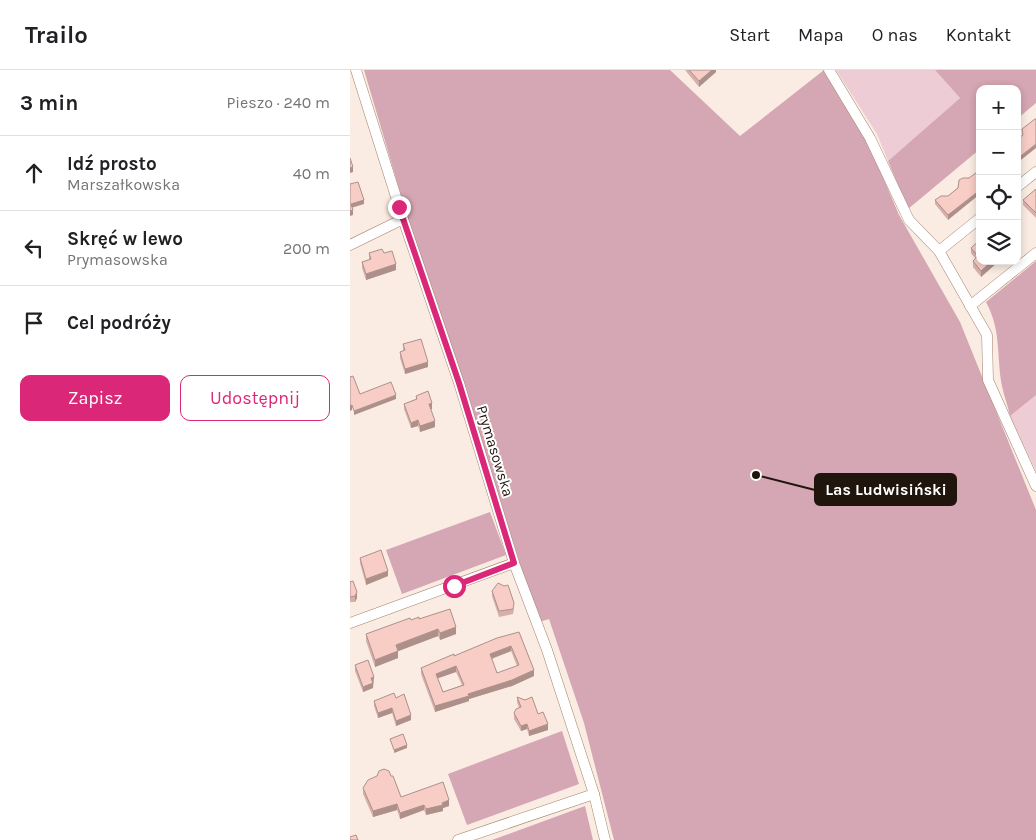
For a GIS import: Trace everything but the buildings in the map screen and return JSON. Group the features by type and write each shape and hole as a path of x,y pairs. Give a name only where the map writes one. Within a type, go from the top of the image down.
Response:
{"street":[{"name":"Prymasowska","path":"356,70 403,219 459,383 514,563 547,650 594,794 605,840"},
{"path":"829,70 870,138 912,224 939,251 987,335 988,380 1036,486"},
{"path":"1021,184 1036,172"},
{"path":"350,245 403,219"},
{"path":"939,251 978,220"},
{"path":"970,306 1036,253"},
{"path":"350,624 514,563"},
{"path":"458,840 594,794"}],"shaded area":[{"path":"364,70 670,70 740,136 824,70 868,142 899,215 960,322 1036,510 1036,840 614,840 584,723 549,619 539,622 408,219"},
{"path":"836,70 935,70 960,98 888,161 877,134"},
{"path":"935,70 1036,70 1036,103 1021,116 1021,85 976,85 976,152 908,209 888,161 960,98"},
{"path":"1036,261 1036,395 1010,416 1000,375 997,334 986,302"},
{"path":"1036,395 1036,471 1010,416"},
{"path":"490,512 506,555 402,594 386,550"},
{"path":"562,731 579,784 467,825 448,774"},
{"path":"585,806 593,840 492,840"}],"place":[{"name":"Las Ludwisiński","path":"756,475"}],"route":[{"path":"399,207 459,383 514,563 454,586"}]}
